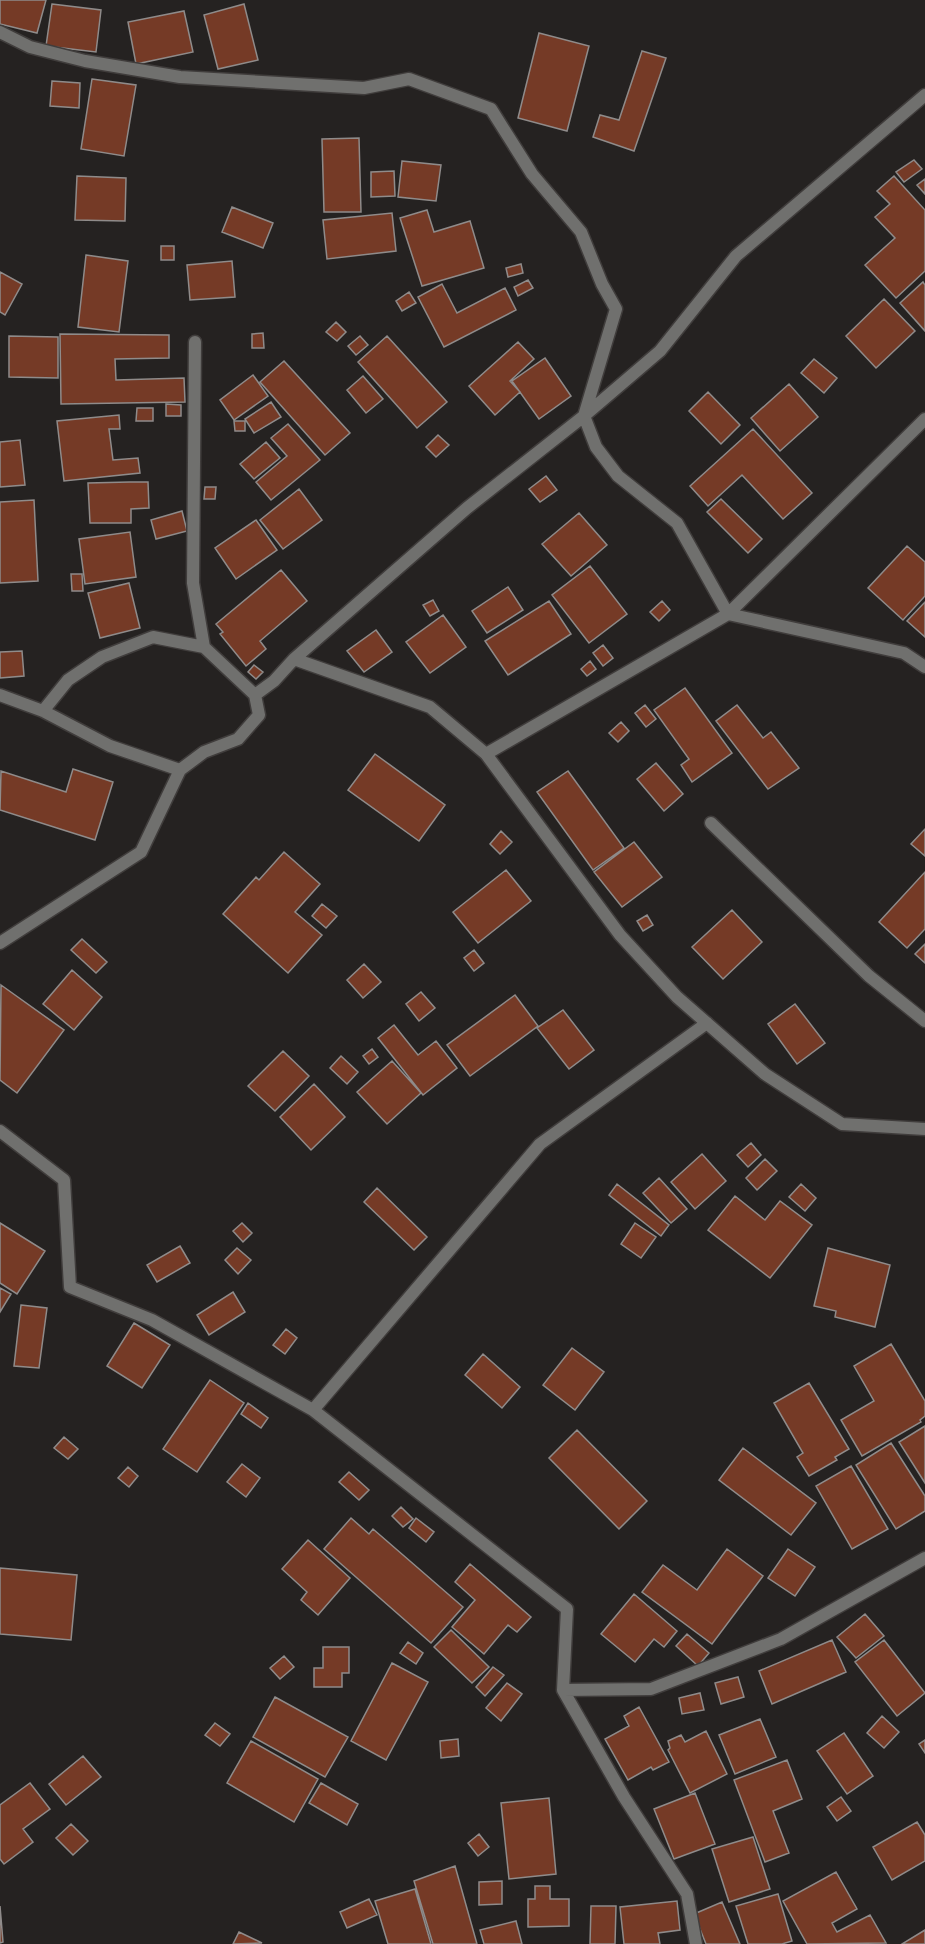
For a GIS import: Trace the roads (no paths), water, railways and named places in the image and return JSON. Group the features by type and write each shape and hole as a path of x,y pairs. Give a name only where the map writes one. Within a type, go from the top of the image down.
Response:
{"street":[{"path":"0,32 30,47 74,58 180,77 364,88 408,79 491,109 532,174 581,232 602,284 616,309 584,416 597,447 618,476 677,523 728,614 904,653 925,667"},
{"path":"255,694 274,681 294,659 467,508 584,416 660,351 736,256 925,95"},
{"path":"195,342 193,583 204,647"},
{"path":"486,754 728,614 925,419"},
{"path":"0,943 141,852 180,770 204,752 238,739 258,715 255,694 204,647 153,636 102,657 68,680 43,711"},
{"path":"294,659 430,707 486,754 620,935 676,997 765,1074 842,1124 925,1129"},
{"path":"0,695 43,711 110,746 180,770"},
{"path":"711,823 869,976 925,1021"},
{"path":"314,1410 540,1144 707,1023"},
{"path":"0,1131 64,1180 70,1287 152,1320 314,1410 567,1609 563,1690 624,1797 687,1894 696,1944"},
{"path":"563,1690 651,1689 781,1639 925,1558"}]}
